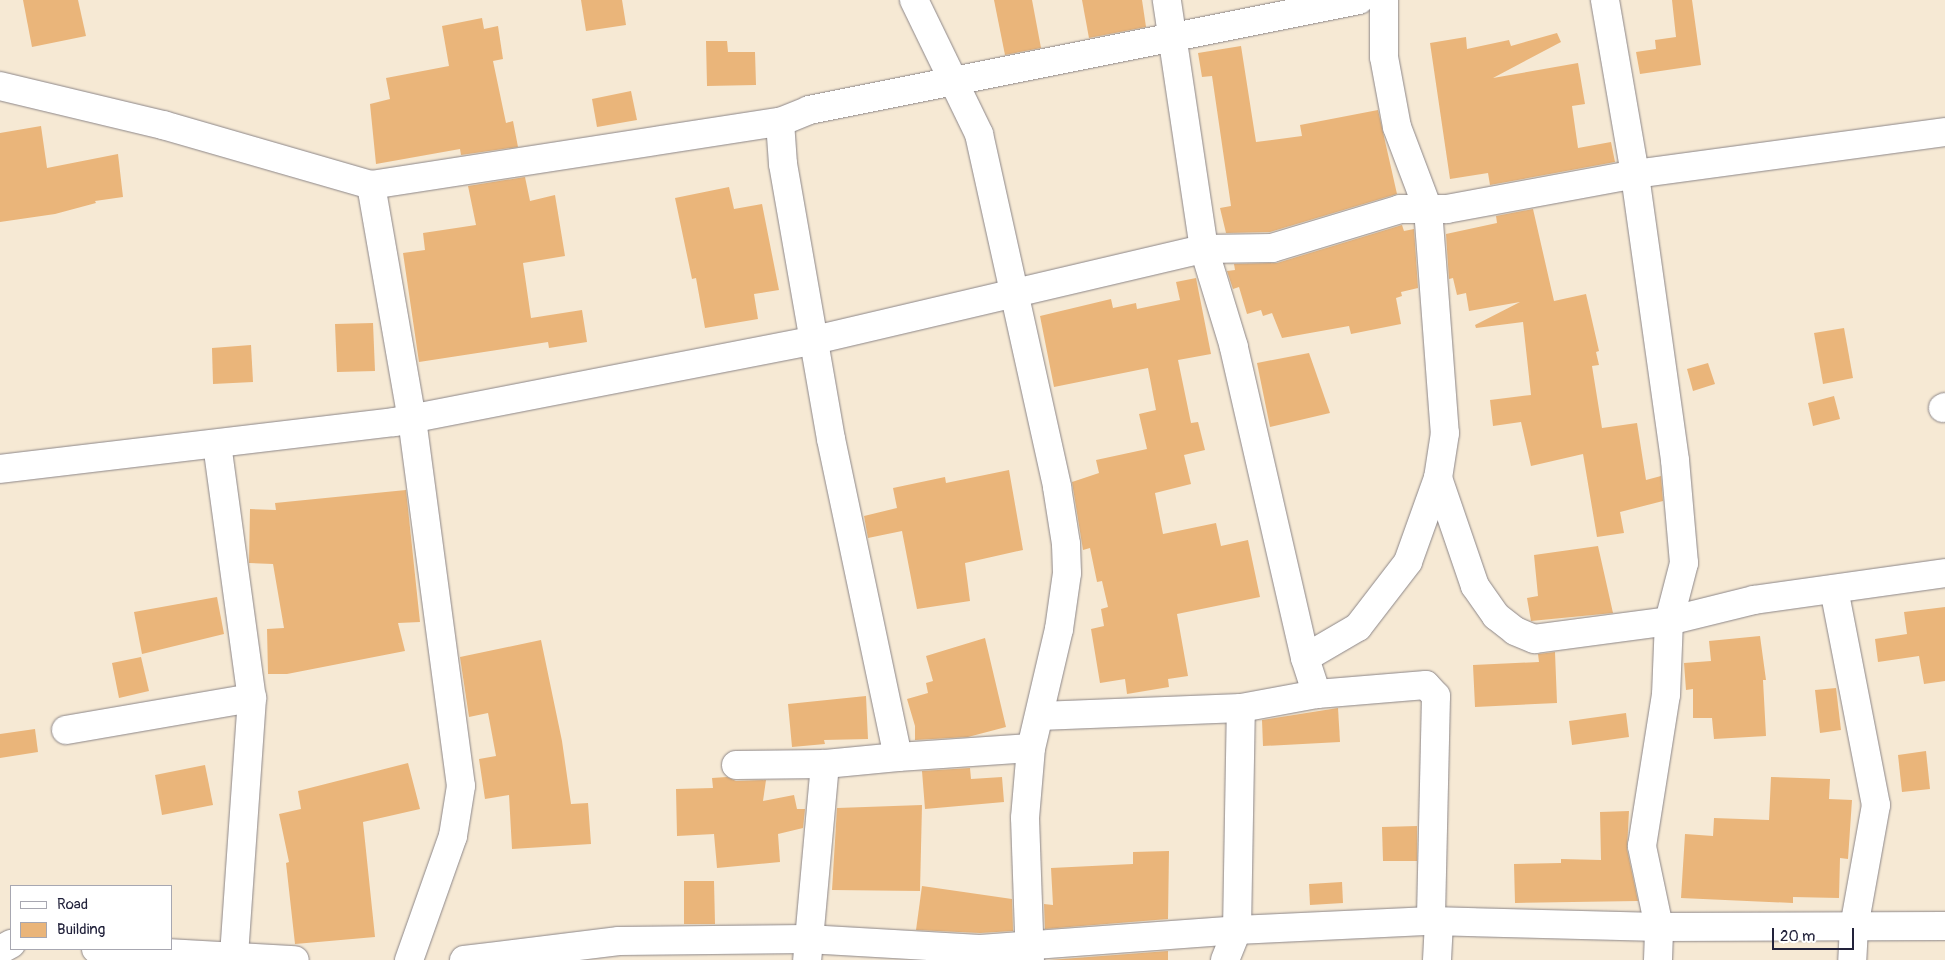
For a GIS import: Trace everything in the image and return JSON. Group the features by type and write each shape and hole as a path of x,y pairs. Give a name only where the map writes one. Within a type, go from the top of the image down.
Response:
{"street":[{"path":"914,0 979,134 1057,487 1066,544 1067,573 1040,716 1031,748 1025,818 1030,952"},
{"path":"1167,0 1175,36 1204,249 1234,347 1304,658 1317,694"},
{"path":"0,86 163,125 371,185 780,122 809,110 1359,0"},
{"path":"1304,658 1358,627 1408,562 1438,478 1445,433 1428,209 1397,127 1384,57 1384,0"},
{"path":"1605,0 1635,174 1675,460 1684,563 1669,621 1666,695 1642,846 1659,927 1658,960"},
{"path":"780,122 783,164 831,439 898,757"},
{"path":"0,469 412,419 815,340 1204,249 1272,248 1350,227 1393,211 1448,209 1635,174 1945,132"},
{"path":"371,185 412,419 461,786 453,836 409,960"},
{"path":"217,444 252,698 234,956"},
{"path":"1438,478 1475,586 1496,616 1516,631 1534,640 1669,621 1754,600 1945,573"},
{"path":"1834,589 1876,805 1854,928 1852,960"},
{"path":"1040,716 1241,708 1317,694 1426,685 1436,696 1435,922 1437,960"},
{"path":"66,730 252,698"},
{"path":"1225,960 1237,930 1241,708"},
{"path":"736,765 825,764 1031,748"},
{"path":"807,949 825,764"},
{"path":"464,960 619,950 980,949 1030,952 1237,930 1435,922 1659,927 1854,928 1945,926"},
{"path":"116,950 296,960"}],"building":[{"path":"23,0 78,0 86,36 32,47"},
{"path":"581,0 622,0 626,25 586,31"},
{"path":"994,0 1032,0 1041,48 1005,55"},
{"path":"1082,0 1142,0 1146,27 1089,38"},
{"path":"1672,0 1692,0 1701,65 1640,74 1636,52 1656,49 1655,40 1676,37"},
{"path":"482,18 484,29 498,26 503,59 493,61 506,123 513,121 518,147 461,155 460,149 376,164 370,104 390,99 386,78 449,66 442,26"},
{"path":"1557,33 1561,42 1493,78 1578,63 1585,104 1572,106 1578,148 1611,142 1615,162 1490,185 1488,173 1450,179 1430,43 1466,37 1467,49 1509,40 1511,46"},
{"path":"706,41 727,41 728,52 755,52 756,85 707,86"},
{"path":"1241,46 1256,142 1302,136 1300,125 1378,110 1397,194 1270,232 1226,233 1220,208 1231,206 1212,76 1202,77 1198,53"},
{"path":"631,91 637,120 597,127 592,99"},
{"path":"41,126 47,168 118,154 123,197 95,201 96,203 55,214 0,222 0,133"},
{"path":"525,177 530,201 555,195 565,256 523,263 531,318 582,310 587,342 549,348 548,342 419,362 403,253 425,250 423,233 476,225 468,186"},
{"path":"729,187 734,209 762,204 779,290 754,294 758,319 705,328 696,278 692,279 675,198"},
{"path":"1533,209 1554,301 1586,294 1599,351 1596,352 1599,365 1592,366 1602,428 1637,423 1646,480 1661,476 1663,501 1620,512 1624,533 1597,537 1583,454 1531,466 1521,422 1493,426 1490,400 1531,395 1523,322 1476,328 1475,325 1520,302 1469,311 1466,293 1457,295 1453,278 1449,279 1446,234 1497,223 1496,216"},
{"path":"1402,225 1404,231 1414,229 1418,288 1401,292 1402,296 1396,298 1401,324 1351,334 1349,326 1282,338 1272,313 1263,316 1261,310 1247,314 1239,287 1233,289 1227,271 1235,270 1234,264 1277,263"},
{"path":"1196,278 1211,354 1178,360 1191,423 1198,422 1205,450 1184,455 1191,484 1155,493 1163,534 1216,523 1221,546 1248,540 1260,597 1177,614 1188,676 1168,679 1169,687 1127,694 1125,679 1100,683 1091,629 1104,626 1101,609 1108,607 1102,581 1097,582 1090,548 1083,550 1072,482 1099,473 1096,460 1147,449 1139,414 1156,410 1148,368 1054,387 1040,316 1111,299 1113,308 1136,303 1137,309 1180,300 1176,282"},
{"path":"373,323 375,371 337,372 335,324"},
{"path":"1844,328 1853,378 1823,384 1814,333"},
{"path":"251,345 253,382 213,384 212,348"},
{"path":"1309,353 1330,413 1270,427 1257,363"},
{"path":"1708,363 1715,384 1693,391 1687,369"},
{"path":"1834,396 1840,419 1813,426 1808,403"},
{"path":"1009,470 1023,550 965,563 970,601 917,609 902,531 868,538 864,516 897,508 893,488 945,477 946,483"},
{"path":"406,490 420,622 398,623 405,651 287,674 268,674 267,629 284,628 273,564 249,563 250,509 276,510 275,503"},
{"path":"1598,546 1613,613 1531,621 1527,598 1538,596 1534,555"},
{"path":"217,597 224,634 142,654 134,612"},
{"path":"1945,607 1945,681 1924,684 1919,656 1878,662 1875,639 1907,634 1904,612"},
{"path":"1760,636 1766,680 1763,680 1766,736 1714,739 1712,718 1693,718 1693,689 1686,690 1684,663 1711,661 1709,641"},
{"path":"985,638 1006,727 968,737 915,740 915,726 907,699 928,693 926,683 933,681 926,656"},
{"path":"541,640 562,741 571,804 588,803 591,844 512,849 509,795 485,799 479,759 496,756 488,713 469,717 460,657"},
{"path":"1555,652 1557,703 1475,707 1473,665 1539,662 1538,654"},
{"path":"141,657 149,691 119,698 112,663"},
{"path":"1836,688 1841,730 1820,733 1815,690"},
{"path":"866,696 868,739 824,740 825,744 792,747 788,704"},
{"path":"1338,708 1340,742 1263,746 1262,720"},
{"path":"1626,713 1629,737 1572,745 1569,721"},
{"path":"35,729 38,752 0,758 0,734"},
{"path":"1926,751 1930,789 1902,792 1898,755"},
{"path":"408,763 420,809 363,822 375,937 295,944 286,863 289,862 279,814 301,809 298,791"},
{"path":"205,765 213,805 162,815 155,775"},
{"path":"970,768 971,779 1002,777 1004,802 925,809 922,771"},
{"path":"727,777 736,781 766,780 763,801 794,795 797,809 805,809 803,828 778,834 780,862 717,868 714,834 677,836 676,789 713,788 712,778"},
{"path":"1771,777 1830,779 1829,799 1852,800 1848,859 1840,858 1839,898 1793,897 1793,903 1681,898 1685,834 1713,836 1714,818 1769,820"},
{"path":"922,805 920,891 832,890 837,808"},
{"path":"1629,811 1627,849 1638,901 1515,903 1514,864 1561,863 1561,859 1601,860 1600,812"},
{"path":"1417,826 1417,861 1383,861 1382,827"},
{"path":"1169,851 1168,919 1045,929 1044,904 1053,905 1051,868 1133,864 1133,852"},
{"path":"684,881 714,881 715,924 684,924"},
{"path":"1342,882 1343,903 1310,905 1309,884"},
{"path":"922,886 1012,899 1013,931 980,933 916,930"},
{"path":"1168,951 1168,960 1049,960"}]}
